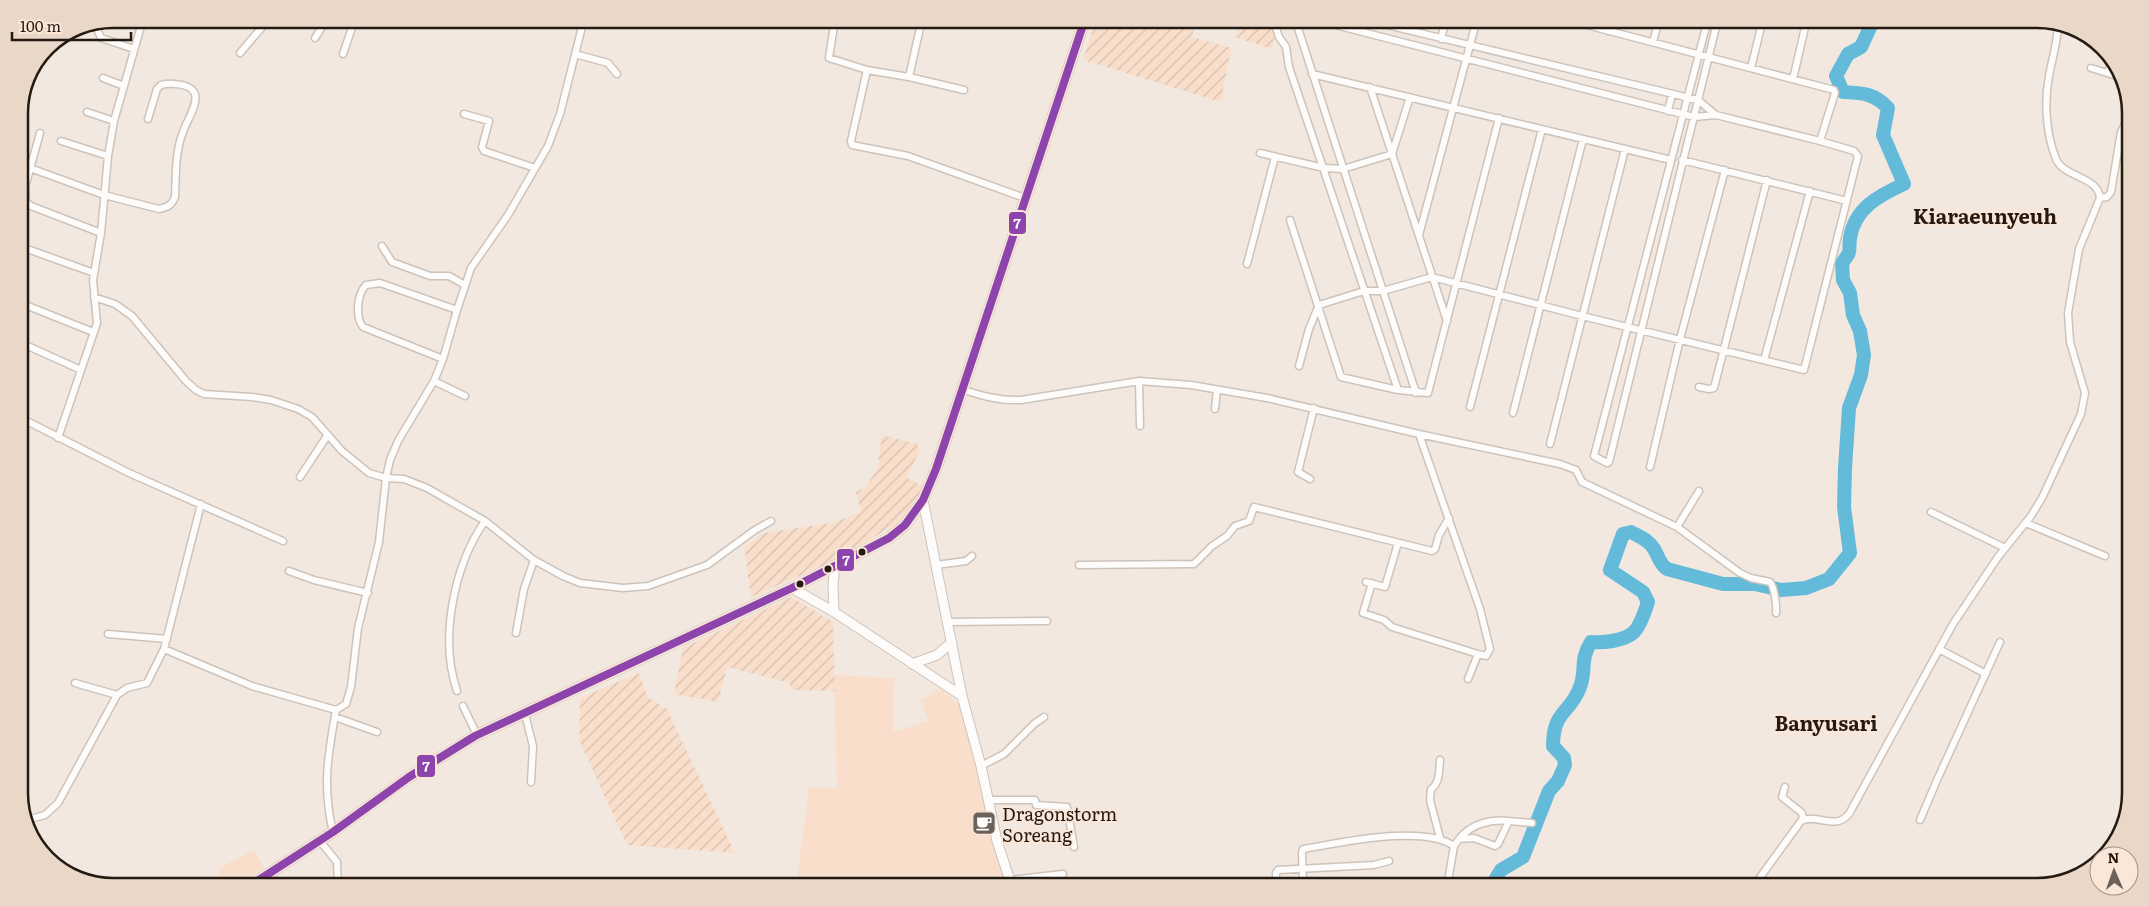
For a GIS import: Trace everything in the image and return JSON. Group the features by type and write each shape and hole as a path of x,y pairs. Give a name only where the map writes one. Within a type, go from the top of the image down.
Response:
{"main road":[{"path":"262,878 333,832 409,777 477,735 792,588 889,538 910,518 924,500 936,469 1082,28"},
{"path":"924,500 946,622 952,642 962,696 981,766 997,841 1009,878"},
{"path":"910,518 918,518 928,523"},
{"path":"834,612 833,585 835,565"},
{"path":"792,588 834,612 962,696"},
{"path":"912,664 937,655 952,642"}],"street":[{"path":"58,438 96,323 94,273 101,233 108,156 114,121 140,28"},
{"path":"240,53 261,28"},
{"path":"315,38 321,28"},
{"path":"343,54 352,28"},
{"path":"333,832 327,808 326,777 336,714 349,698 358,628 368,594 379,542 386,482 398,440 434,380 443,359 464,284 479,255 508,215 548,146 560,114 582,28"},
{"path":"834,28 829,58 867,70 909,77 964,90"},
{"path":"909,77 920,28"},
{"path":"1276,28 1279,37 1286,47 1289,67 1398,390"},
{"path":"1298,28 1416,393"},
{"path":"1319,305 1364,291 1383,290 1432,277 1804,370 1858,156 1857,153 1820,141 1716,115 1694,117 1683,115 1467,57 1349,28"},
{"path":"1399,28 1698,100 1716,115"},
{"path":"1441,39 1444,28"},
{"path":"1419,235 1475,28"},
{"path":"1597,28 1835,91 1820,141"},
{"path":"1653,42 1657,28"},
{"path":"1706,28 1594,456 1607,463 1610,462 1682,160 1716,28"},
{"path":"1751,68 1761,28"},
{"path":"1793,79 1805,28"},
{"path":"99,29 101,38 134,49"},
{"path":"1803,820 1837,822 1849,814 1962,609 2005,548 2026,523 2042,498 2083,406 2085,393 2070,342 2068,313 2079,249 2100,198 2096,188 2058,164 2052,146 2047,115 2047,90 2057,30"},
{"path":"576,54 608,63 617,74"},
{"path":"2091,68 2113,75"},
{"path":"2108,73 2109,69"},
{"path":"867,70 851,141 852,145 908,156 1025,198"},
{"path":"1312,74 1672,160"},
{"path":"103,78 124,86"},
{"path":"30,168 104,195 159,210 172,204 175,197 178,152 182,134 196,99 194,92 190,88 177,85 161,85 157,89 148,118"},
{"path":"1370,87 1447,322"},
{"path":"1668,110 1672,94"},
{"path":"1392,154 1410,97"},
{"path":"88,112 114,121"},
{"path":"464,114 489,121 482,147 484,151 535,168"},
{"path":"1290,220 1341,376 1398,390 1416,393 1429,392 1499,118"},
{"path":"1470,407 1542,129"},
{"path":"2100,198 2107,197 2111,192 2121,132"},
{"path":"28,177 40,133"},
{"path":"1513,413 1583,138"},
{"path":"61,142 108,156"},
{"path":"1550,444 1625,149"},
{"path":"1260,153 1324,168 1343,169 1392,154"},
{"path":"1248,264 1275,157"},
{"path":"1682,160 1847,201"},
{"path":"1650,467 1680,340 1725,170"},
{"path":"1699,387 1714,388 1767,180"},
{"path":"1764,360 1810,191"},
{"path":"28,204 101,233"},
{"path":"382,246 392,262 430,276 449,276 464,284"},
{"path":"28,249 94,273"},
{"path":"443,359 364,328 358,318 362,289 366,284 380,283 457,310"},
{"path":"94,298 115,304 132,316 186,381 196,390 213,394 252,397 287,405 312,417 325,439 369,473 386,482 404,479 416,483 482,526 532,564 573,581 588,585 636,588 648,586 707,565 755,530 771,521"},
{"path":"1300,366 1309,329 1319,305"},
{"path":"28,306 94,332"},
{"path":"28,346 81,370"},
{"path":"434,380 465,396"},
{"path":"962,389 996,399 1021,400 1139,380 1191,385 1314,408 1573,469 1578,473 1582,482 1677,527 1740,573 1750,578 1770,582 1777,606 1776,613"},
{"path":"1139,380 1140,426"},
{"path":"1215,409 1217,390"},
{"path":"1310,479 1298,474 1298,472 1314,408"},
{"path":"28,424 129,473 282,541"},
{"path":"1398,543 1385,587 1369,583 1363,613 1384,620 1392,627 1486,656 1489,646 1480,609 1420,434"},
{"path":"300,477 325,439"},
{"path":"1677,527 1699,491"},
{"path":"32,819 45,815 58,803 117,695 127,688 147,683 164,649 201,504"},
{"path":"1080,565 1195,564 1212,546 1227,536 1235,526 1249,521 1254,507 1434,551 1439,535 1449,518"},
{"path":"1931,512 2005,548"},
{"path":"2026,523 2105,556"},
{"path":"457,691 451,666 452,605 458,578 482,526"},
{"path":"936,565 966,561 972,556"},
{"path":"516,633 524,588 532,564"},
{"path":"289,571 314,580 368,594"},
{"path":"946,622 1047,620"},
{"path":"108,634 167,639"},
{"path":"1920,820 1984,673 2000,642"},
{"path":"164,649 252,686 336,714 377,732"},
{"path":"1939,649 1984,673"},
{"path":"1468,679 1478,654"},
{"path":"75,683 117,695"},
{"path":"463,706 477,735"},
{"path":"525,714 533,746 531,782"},
{"path":"981,766 1004,754 1034,724 1044,717"},
{"path":"1440,760 1436,787 1431,790 1430,800 1440,838"},
{"path":"1760,878 1803,820 1802,813 1782,797 1785,787"},
{"path":"988,800 1035,800 1036,805 1067,807 1074,847"},
{"path":"1449,878 1454,846 1470,828 1493,821 1532,823"},
{"path":"1459,839 1474,838 1495,846 1498,844 1509,821"},
{"path":"1303,878 1303,849 1406,835 1440,838 1454,846"},
{"path":"319,840 337,862 338,878"},
{"path":"1276,878 1276,871 1303,867 1374,865 1389,861"},
{"path":"1042,878 1063,874"}],"shaded area":[{"path":"1093,28 1194,28 1192,37 1231,48 1221,102 1083,60"},
{"path":"1238,28 1276,28 1272,49 1235,37"},
{"path":"882,435 917,444 920,451 906,477 924,487 899,522 836,560 751,597 744,547 764,533 832,523 861,512 856,492 866,487 877,469"},
{"path":"791,597 833,622 835,691 790,690 790,683 727,667 718,702 674,694 683,648"},
{"path":"639,673 648,697 667,709 735,853 627,845 579,740 580,698"},
{"path":"834,675 894,678 893,732 928,720 920,700 940,688 963,708 1008,878 797,878 809,787 837,788"},
{"path":"254,850 264,868 247,878 219,878 219,868"}],"waterway":[{"path":"1496,878 1501,870 1523,857 1549,791 1558,781 1565,765 1564,758 1553,746 1554,734 1559,718 1572,702 1580,687 1587,649 1591,642 1614,641 1630,635 1641,622 1644,614 1648,602 1643,592 1610,570 1623,534 1631,532 1647,541 1667,569 1723,584 1755,584 1781,590 1806,588 1829,579 1850,553 1844,507 1849,408 1861,375 1864,355 1860,331 1853,315 1850,293 1843,280 1842,263 1849,253 1853,228 1862,211 1877,198 1904,184 1883,135 1888,108 1873,97 1843,92 1836,76 1848,54 1861,47 1870,28"}],"transit line":[{"name":"7","path":"262,878 333,832 409,777 475,736 792,588 889,538 905,525 923,500 936,469 1082,28"}],"place":[{"name":"Dragonstorm Soreang","path":"984,823"}],"district":[{"name":"Kiaraeunyeuh","path":"1985,215"},
{"name":"Banyusari","path":"1826,722"}]}
